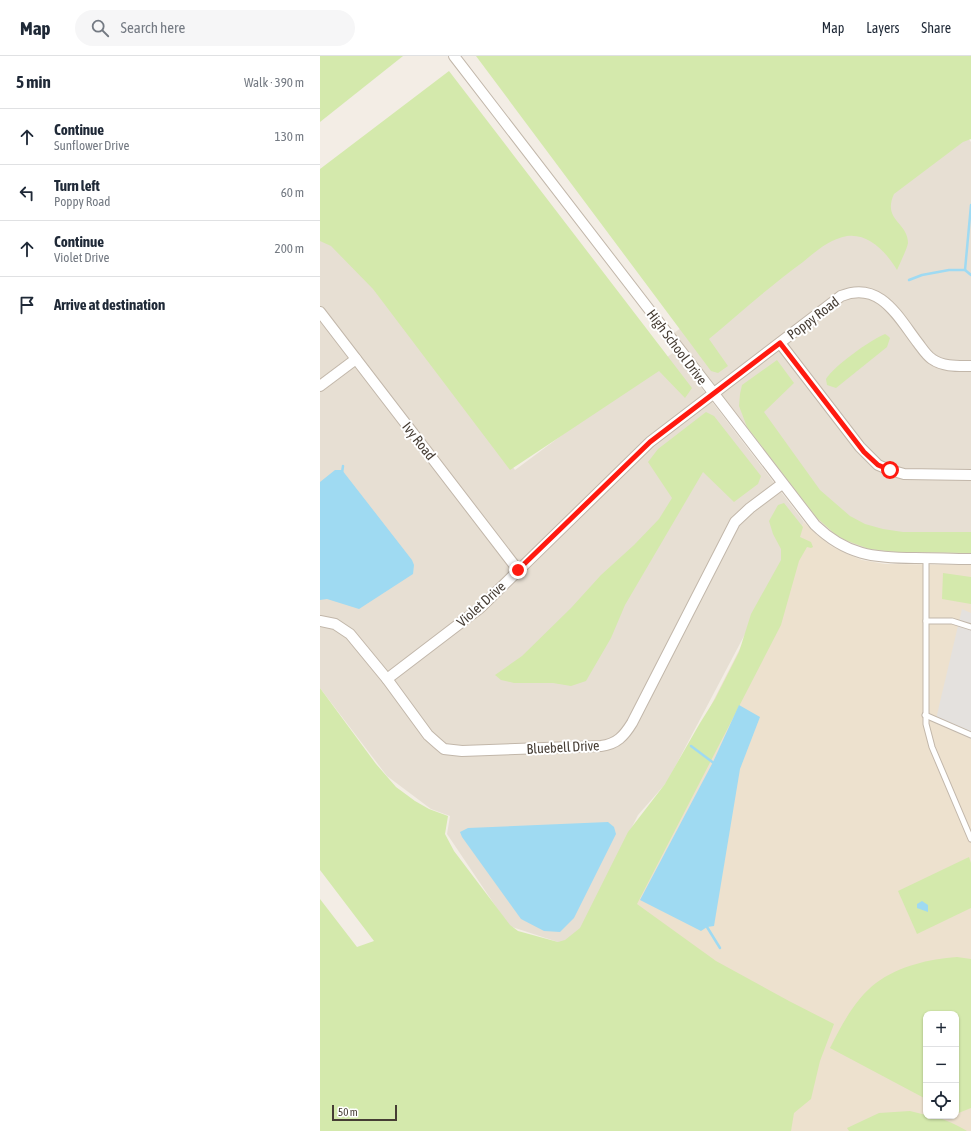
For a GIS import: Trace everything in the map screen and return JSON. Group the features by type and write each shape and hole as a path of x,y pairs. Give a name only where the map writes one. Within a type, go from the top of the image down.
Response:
{"street":[{"name":"High School Drive","path":"454,56 815,525 827,536 841,544 860,553 876,557 971,559"},
{"name":"Poppy Road","path":"713,394 837,298 850,292 863,292 877,296 885,301 932,359 948,365 971,366"},
{"name":"Ivy Road","path":"320,312 518,570"},
{"path":"780,343 860,447 878,465 904,474 971,476"},
{"path":"320,386 356,359"},
{"name":"Violet Drive","path":"387,679 480,608 650,442 713,394"},
{"name":"Bluebell Drive","path":"324,622 341,627 350,634 387,679 428,735 437,744 444,748 462,751 601,746 611,744 624,735 632,723 735,522 750,508 782,484"}],"lane":[{"path":"926,558 925,715 927,734 970,833 971,839"},
{"path":"926,621 952,621 971,628"},
{"path":"925,715 971,735"}],"shaded area":[{"path":"953,119 971,142 971,559 890,558 834,540 669,337"},
{"path":"320,237 335,246 377,290 515,470 674,352 804,522 667,782 638,815 581,929 561,943 509,926 447,834 450,816 431,809 387,776 320,688"},
{"path":"804,522 831,546 862,560 885,564 971,565 971,1131 751,1131 588,948"},
{"path":"962,609 971,613 971,739 935,723"}],"green space":[{"path":"320,56 403,56 320,122"},
{"path":"476,56 971,56 971,139 963,142 894,194 891,203 891,210 904,230 908,243 897,270 883,251 870,241 863,238 847,236 829,243 779,280 709,339 728,366 718,373 711,371"},
{"path":"449,71 692,388 685,398 659,371 510,470 373,289 331,246 320,241 320,169"},
{"path":"885,334 890,338 887,347 836,388 827,385 826,379 830,373 844,360 878,337"},
{"path":"777,360 794,383 764,412 820,490 850,516 865,524 903,532 971,532 971,553 896,552 869,549 845,540 835,534 817,518 747,427 739,406 742,385"},
{"path":"706,412 714,416 761,476 758,484 734,502 703,472 625,605 611,638 586,681 571,686 553,683 514,683 501,680 495,675 522,656 571,608 601,575 634,545 659,519 672,498 648,462 658,449"},
{"path":"784,503 803,527 800,537 811,542 813,547 807,547 799,561 781,625 637,904 716,961 834,1024 820,1061 811,1099 794,1113 791,1131 320,1131 320,899 357,947 374,941 320,870 320,688 376,764 396,787 429,809 448,816 445,834 454,851 510,925 518,931 558,942 565,940 580,928 628,832 665,784 715,699 739,652 751,614 781,560 781,549 773,534 769,521 778,505"},
{"path":"943,573 971,577 971,604 942,599"},
{"path":"969,857 971,863 971,908 917,934 898,891"},
{"path":"957,957 971,959 971,1108 959,1113 959,1011 923,1011 923,1097 830,1048 844,1022 868,989 894,972 915,964"},
{"path":"910,1111 923,1114 923,1119 942,1119 967,1131 849,1131 847,1128 879,1113"}],"water":[{"path":"335,470 342,470 412,560 414,565 413,574 359,609 327,599 320,600 320,482"},
{"path":"739,705 760,717 740,769 714,926 707,927 701,931 640,900 713,762"},
{"path":"608,822 614,827 616,834 574,918 560,932 544,931 521,919 462,837 460,832 468,828"},
{"path":"922,901 928,905 928,912 917,908 917,904"}],"waterway":[{"path":"971,205 965,270 971,275"},
{"path":"909,280 922,275 949,270 965,270"},
{"path":"342,473 343,466"},
{"path":"691,746 715,764"},
{"path":"707,924 707,927 720,948"}],"route":[{"path":"518,570 650,442 780,343 864,452 878,465 890,470"}]}
